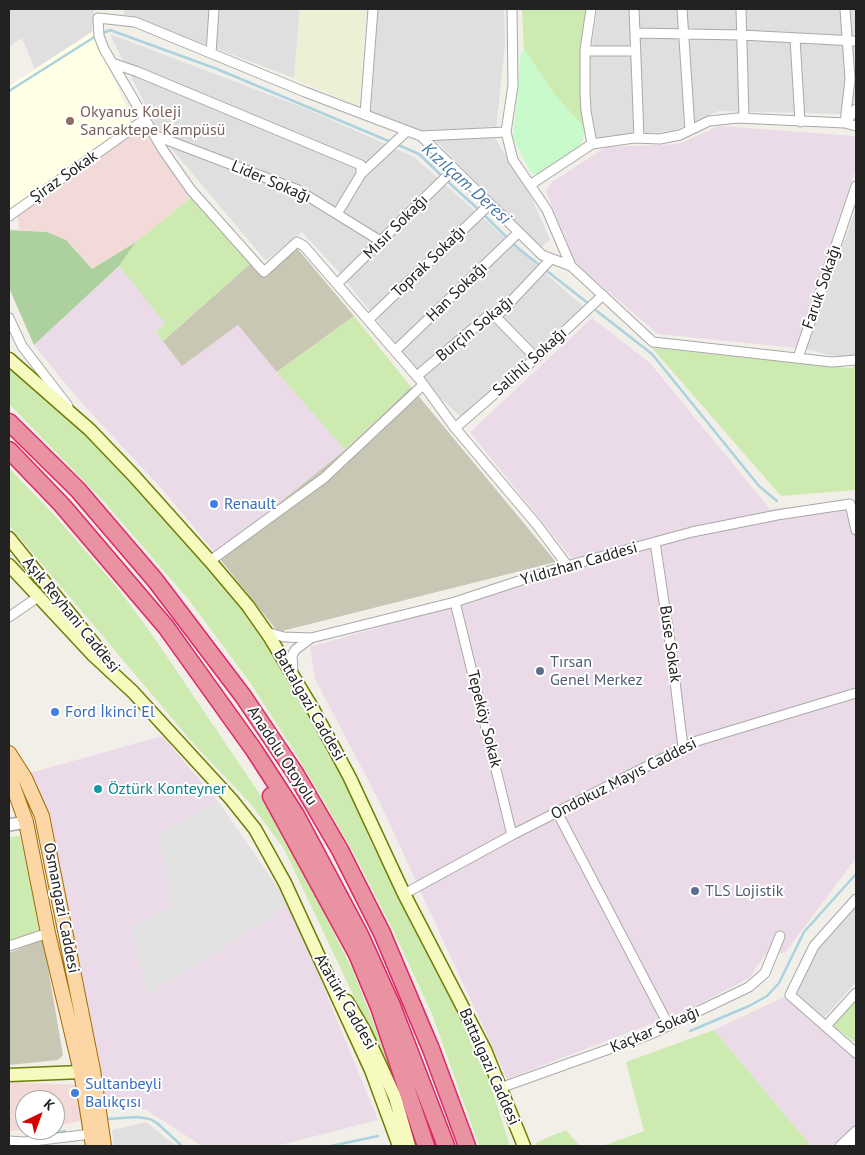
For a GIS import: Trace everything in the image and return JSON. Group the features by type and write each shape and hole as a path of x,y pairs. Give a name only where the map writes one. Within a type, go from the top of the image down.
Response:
{"highway":[{"name":"Anadolu Otoyolu","path":"9,422 78,490 155,580 243,696 295,773 340,850 382,933 431,1049 467,1146"},
{"name":"Anadolu Otoyolu","path":"9,450 62,505 120,571 191,660 254,750 296,815 360,935 392,1006 446,1146"},
{"path":"191,660 281,813 357,954 379,1008 426,1146"}],"main road":[{"path":"9,359 77,418"},
{"name":"Battalgazi Caddesi","path":"77,418 134,476 210,561 248,606 266,632 350,778 404,894 485,1050 524,1146"},
{"name":"Aşık Reyhani Caddesi","path":"9,538 133,692 231,799 255,829 275,864 314,948"},
{"name":"Aşık Reyhani Caddesi","path":"9,565 92,654 133,692"},
{"name":"Osmangazi Caddesi","path":"9,753 25,778 42,816 87,1071"},
{"name":"Osmangazi Caddesi","path":"9,775 26,822 48,933 87,1071"},
{"name":"Atatürk Caddesi","path":"314,948 378,1085 399,1146"},
{"name":"Atatürk Caddesi","path":"314,948 364,1030 394,1097 409,1146"},
{"path":"9,1075 87,1071"},
{"path":"87,1071 92,1140"},
{"path":"87,1071 104,1146"}],"street":[{"path":"211,53 214,9"},
{"path":"365,114 373,9"},
{"path":"512,9 513,85 506,132 514,160 546,210 571,266 653,342 832,362 856,360"},
{"path":"591,9 585,51 586,111 592,144"},
{"path":"634,9 639,138"},
{"path":"682,9 690,130"},
{"path":"740,9 744,118"},
{"path":"844,123 850,79 852,41 845,9"},
{"path":"506,132 421,136 135,22 98,14 99,33 112,63 144,120 191,190 264,272 297,242 304,246 417,376 455,428 537,524 567,565"},
{"path":"635,33 741,35 852,41"},
{"path":"795,38 800,122"},
{"path":"585,51 635,51"},
{"path":"112,63 138,72 361,166 361,174"},
{"path":"844,123 856,109"},
{"path":"530,185 592,144 639,138 660,139 680,135 709,120 744,118 844,123 856,126"},
{"name":"Şiraz Sokak","path":"9,216 144,120"},
{"path":"336,214 361,174 408,131"},
{"name":"Lider Sokağı","path":"154,135 298,190 382,242"},
{"path":"421,136 452,172 516,235 549,261 571,266"},
{"name":"Mısır Sokağı","path":"337,284 452,172"},
{"name":"Faruk Sokağı","path":"798,358 856,186"},
{"name":"Toprak Sokağı","path":"368,320 488,207"},
{"name":"Han Sokağı","path":"395,351 516,235"},
{"name":"Burçin Sokağı","path":"417,376 489,315 500,313 549,261"},
{"name":"Salihli Sokağı","path":"455,428 536,358 603,295"},
{"path":"493,314 536,358"},
{"name":"Battalgazi Caddesi","path":"9,318 22,346 77,418"},
{"path":"210,561 324,478 424,385"},
{"name":"Yıldızhan Caddesi","path":"311,638 456,602 567,565 692,532 777,515 850,504 856,530"},
{"name":"Buse Sokak","path":"655,542 672,649 683,747"},
{"path":"9,617 38,597"},
{"name":"Tepeköy Sokak","path":"456,602 512,835"},
{"path":"266,632 284,637 311,638"},
{"path":"293,676 292,664 295,650 311,638"},
{"name":"Ondokuz Mayıs Caddesi","path":"404,894 512,835 683,747 697,741 856,693"},
{"path":"557,812 669,1026"},
{"path":"9,825 26,822"},
{"path":"856,899 814,946 790,995 856,1053"},
{"path":"9,946 48,933"},
{"name":"Kaçkar Sokağı","path":"500,1088 651,1034 754,983 769,966 780,936"},
{"path":"826,1026 856,993"},
{"path":"840,1146 856,1131"},
{"path":"9,1141 26,1144 92,1140"},
{"path":"851,1146 856,1141"}],"shaded area":[{"path":"9,9 94,9 92,32 35,69 22,38 9,47"},
{"path":"124,9 300,9 294,78 124,14"},
{"path":"300,9 366,9 359,107 294,78"},
{"path":"378,9 504,9 505,45 495,138 530,194 550,240 540,248 437,142 371,111"},
{"path":"597,9 856,9 856,99 843,114 719,111 673,131 598,139 592,125 590,60"},
{"name":"Okyanus Koleji Sancaktepe Kampüsü","path":"92,32 130,114 130,123 9,210 9,86"},
{"path":"110,34 307,109 414,157 586,309 465,421 433,391 339,272 302,232 266,261 160,135"},
{"path":"719,126 856,136 856,168 796,348 658,334 576,264 546,191 552,182 606,147 679,144"},
{"path":"141,128 193,196 136,242 92,269 66,240 47,232 19,230 18,216"},
{"path":"856,208 856,356 846,359 805,349"},
{"path":"296,247 354,316 277,372 238,325 182,366 163,341 251,263 262,276"},
{"path":"119,266 166,323 156,332 182,366 238,325 345,450 216,554 162,489 79,400 34,345"},
{"path":"592,318 650,363 770,509 856,500 856,858 785,953 765,955 749,978 690,1009 507,1079 381,805 315,679 310,647 580,569 470,432"},
{"path":"411,387 556,562 278,632 216,554 345,450"},
{"path":"162,736 218,801 159,835 171,906 148,995 290,905 378,1120 276,1146 202,1146 145,1109 106,1108 55,843 30,773"},
{"path":"218,801 290,905 148,996 131,929 171,906 159,835"},
{"path":"856,898 856,982 824,1018 790,990 816,944"},
{"path":"43,939 63,1055 58,1060 9,1065 9,953"},
{"path":"786,996 856,1054 856,1126 832,1146 811,1146 714,1030"},
{"path":"9,1082 82,1085 87,1119 65,1124 65,1090 15,1090 15,1131 9,1131"},
{"path":"146,1122 176,1146 114,1146 112,1130"}],"green space":[{"path":"522,9 587,9 586,130 554,94 524,49"},
{"path":"524,49 554,94 586,130 580,147 538,175 531,173 513,138 521,52"},
{"path":"193,196 251,263 163,341 156,332 165,323 119,266 136,242"},
{"path":"9,230 47,232 66,240 92,269 136,242 119,266 34,345 9,288"},
{"path":"354,316 411,387 345,450 277,372"},
{"path":"652,348 850,368 856,366 856,490 781,496"},
{"path":"9,366 57,408 138,486 257,627 300,698 344,778 372,845 460,1010 484,1064 510,1146 479,1146 432,1014 392,928 352,850 298,757 249,681 188,599 106,504 9,404"},
{"path":"9,468 55,516 116,586 151,633 257,790 308,881 352,969 397,1080 419,1146 415,1146 394,1081 284,849 250,803 192,742 9,525"},
{"path":"20,836 42,931 9,941 9,837"},
{"path":"856,1000 856,1043 833,1026"},
{"path":"714,1030 811,1146 602,1146 644,1131 626,1062"},
{"path":"566,1130 580,1146 537,1146 535,1143"}],"waterway":[{"name":"Kızılçam Deresi","path":"101,34 110,30 217,69 391,142"},
{"name":"Kızılçam Deresi","path":"9,91 96,36"},
{"name":"Kızılçam Deresi","path":"396,144 419,154 442,176"},
{"name":"Kızılçam Deresi","path":"446,180 479,210"},
{"name":"Kızılçam Deresi","path":"483,214 519,249 589,304"},
{"name":"Kızılçam Deresi","path":"593,308 652,354 759,486 777,501"},
{"path":"690,1031 749,1006 767,996 779,983 804,932 856,874"},
{"path":"108,1119 137,1117 150,1119 182,1146"},
{"path":"331,1146 378,1136"}],"place":[{"name":"Okyanus Koleji Sancaktepe Kampüsü","path":"70,121"},
{"name":"Renault","path":"214,504"},
{"name":"Tırsan Genel Merkez","path":"540,671"},
{"name":"Ford İkinci El","path":"55,712"},
{"name":"Öztürk Konteyner","path":"98,789"},
{"name":"TLS Lojistik","path":"695,891"},
{"name":"Sultanbeyli Balıkçısı","path":"75,1093"}]}
